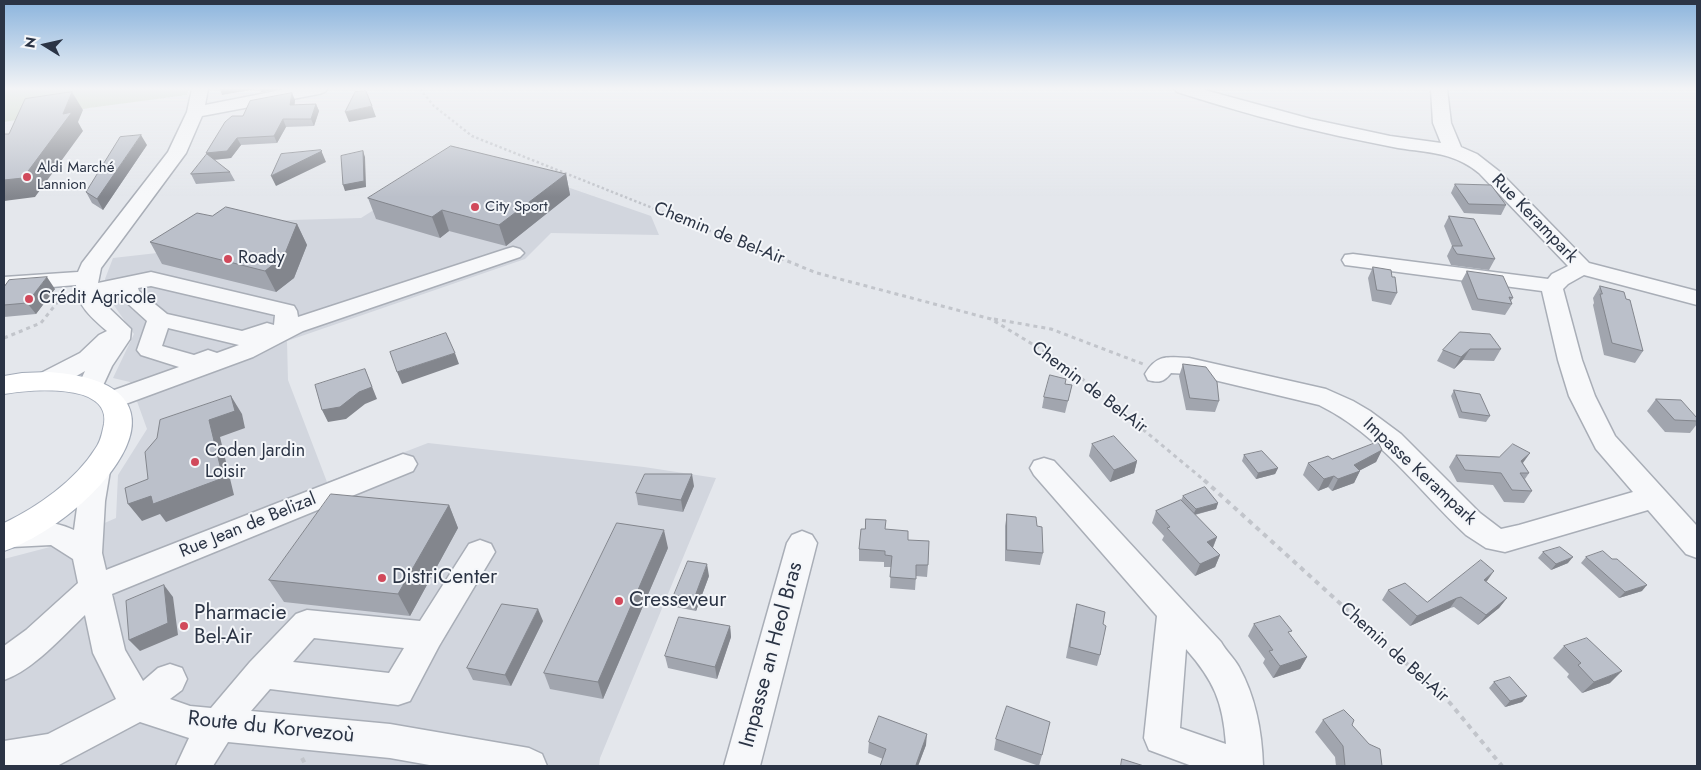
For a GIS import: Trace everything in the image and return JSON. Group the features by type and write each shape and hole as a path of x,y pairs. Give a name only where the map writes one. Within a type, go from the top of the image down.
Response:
{"main road":[{"path":"4,385 48,380 101,393 119,419 114,443 96,471 61,504 8,536"}],"street":[{"path":"82,284 90,268 177,153 189,125"},
{"path":"1318,125 1401,143 1453,150 1443,125"},
{"name":"Rue Kerampark","path":"1453,150 1470,158 1505,186 1581,268 1560,279 1552,288 1570,360 1582,396 1605,442 1697,546"},
{"path":"159,319 149,350 197,364 243,339 286,326 295,326 513,253"},
{"path":"1353,260 1554,286"},
{"path":"1581,268 1697,298"},
{"path":"4,284 126,283 151,279 286,311 286,326"},
{"path":"126,283 128,294 159,319 243,339"},
{"path":"82,284 91,303 119,330 118,339 100,365 101,393 245,352 286,326"},
{"path":"48,380 85,361 102,347 108,337 104,316"},
{"name":"Impasse Kerampark","path":"1159,372 1165,365 1190,366 1326,398 1346,407 1391,440 1468,519 1487,536 1499,541 1654,497"},
{"name":"Rue Jean de Belizal","path":"93,588 403,464"},
{"path":"1044,468 1208,652 1227,679 1238,706 1244,737 1245,766"},
{"path":"96,471 91,501 87,553 93,588 109,653 138,705"},
{"path":"8,536 46,532 65,537 87,553"},
{"name":"Impasse an Heol Bras","path":"742,766 802,543"},
{"path":"262,673 398,690 428,636 480,552"},
{"path":"4,665 37,640 93,588"},
{"path":"1173,613 1162,738 1236,766"},
{"path":"194,766 219,725 262,673 307,624 428,636"},
{"path":"4,758 52,751 138,705 170,679"},
{"name":"Route du Korvezoù","path":"138,705 190,722 390,741 529,766"}],"path":[{"name":"Chemin de Bel-Air","path":"458,125 472,136 481,140 817,273 991,319 1062,362 1185,463 1450,704 1502,766"},
{"path":"4,338 41,323 82,284"},
{"path":"991,319 1016,321 1049,329 1159,372"}],"shaded area":[{"path":"466,152 651,216 659,235 551,233 525,259 287,341 288,380 327,482 428,443 644,467 716,478 600,758 599,766 4,766 4,559 50,547 116,518 118,475 147,429 130,382 113,378 134,334 106,294 105,279 113,258 166,252 186,223 361,218"}],"building":[{"path":"13,125 62,125 23,178 4,180 4,134 9,134"},
{"path":"223,125 280,125 274,136 237,138 227,151 206,153"},
{"path":"141,135 97,199 86,192 120,137"},
{"path":"451,146 566,174 499,225 442,210 432,217 368,198"},
{"path":"322,151 271,176 281,154"},
{"path":"363,151 364,181 343,185 341,156"},
{"path":"207,154 230,172 191,174"},
{"path":"1455,184 1491,185 1506,205 1469,204"},
{"path":"226,207 297,224 284,256 265,271 150,242 197,213 212,216"},
{"path":"1449,216 1474,219 1495,259 1457,254 1452,246 1462,246"},
{"path":"1373,267 1391,270 1392,277 1395,277 1397,293 1377,290"},
{"path":"1467,271 1503,276 1513,298 1509,297 1512,304 1478,299"},
{"path":"47,277 27,303 4,305 4,287 9,280"},
{"path":"1600,286 1624,292 1626,299 1630,300 1643,351 1612,343 1600,294 1602,294"},
{"path":"1460,332 1490,334 1501,349 1470,349 1461,357 1443,350"},
{"path":"446,333 455,353 397,372 390,352"},
{"path":"1183,364 1206,367 1217,382 1219,401 1190,398"},
{"path":"365,369 372,387 359,392 340,407 322,410 315,385"},
{"path":"1050,375 1066,379 1065,384 1072,385 1068,401 1044,397"},
{"path":"1454,390 1480,394 1490,416 1462,412"},
{"path":"231,396 235,411 209,420 223,478 153,504 151,496 128,504 125,488 148,479 145,452 157,438 160,420"},
{"path":"1656,399 1681,400 1697,418 1697,421 1675,420"},
{"path":"1114,436 1137,461 1114,470 1092,444"},
{"path":"1378,442 1382,450 1354,465 1360,471 1338,479 1334,476 1324,479 1308,463 1328,456 1332,459"},
{"path":"1513,444 1530,453 1521,461 1529,473 1520,473 1532,491 1512,490 1501,473 1465,470 1456,455 1499,457"},
{"path":"1262,451 1278,468 1258,473 1244,455"},
{"path":"645,474 692,474 681,500 636,493"},
{"path":"1205,487 1218,503 1196,509 1183,496"},
{"path":"331,494 449,505 398,594 269,580"},
{"path":"1181,500 1217,537 1207,542 1220,555 1200,564 1167,528 1170,527 1156,511"},
{"path":"1007,514 1036,517 1037,526 1042,527 1043,553 1007,550"},
{"path":"866,519 886,520 885,529 908,531 908,540 929,541 928,565 916,565 916,579 890,577 892,556 885,555 885,551 859,549 861,529 865,529"},
{"name":"Cresseveur","path":"617,523 664,530 598,682 544,673"},
{"path":"1560,547 1573,557 1556,564 1543,552"},
{"path":"1603,551 1612,559 1617,559 1647,585 1625,592 1586,557"},
{"path":"1481,560 1494,571 1484,580 1507,598 1486,615 1461,597 1417,616 1388,590 1405,583 1427,602"},
{"path":"688,561 707,564 694,599 674,595"},
{"path":"164,585 168,623 129,640 126,601"},
{"path":"502,604 538,609 505,675 467,668"},
{"path":"1077,604 1105,612 1103,624 1106,626 1100,655 1070,647"},
{"path":"1280,616 1292,631 1288,632 1307,657 1280,666 1269,651 1273,650 1254,624"},
{"path":"679,617 730,626 715,667 665,656"},
{"path":"1587,638 1622,671 1594,682 1578,665 1581,663 1564,646"},
{"path":"1510,677 1527,696 1510,701 1494,682"},
{"path":"1007,706 1050,722 1042,755 996,739"},
{"path":"1344,710 1354,720 1352,725 1369,744 1380,749 1382,766 1345,766 1343,746 1323,720"},
{"path":"879,716 927,734 916,765 918,766 880,766 886,749 869,742"},
{"path":"1122,759 1144,766 1121,766"}],"place":[{"name":"Aldi Marché Lannion","path":"27,177"},
{"name":"City Sport","path":"475,207"},
{"name":"Roady","path":"228,259"},
{"name":"Crédit Agricole","path":"29,299"},
{"name":"Coden Jardin Loisir","path":"195,462"},
{"name":"DistriCenter","path":"382,578"},
{"name":"Cresseveur","path":"619,601"},
{"name":"Pharmacie Bel-Air","path":"184,626"}]}
